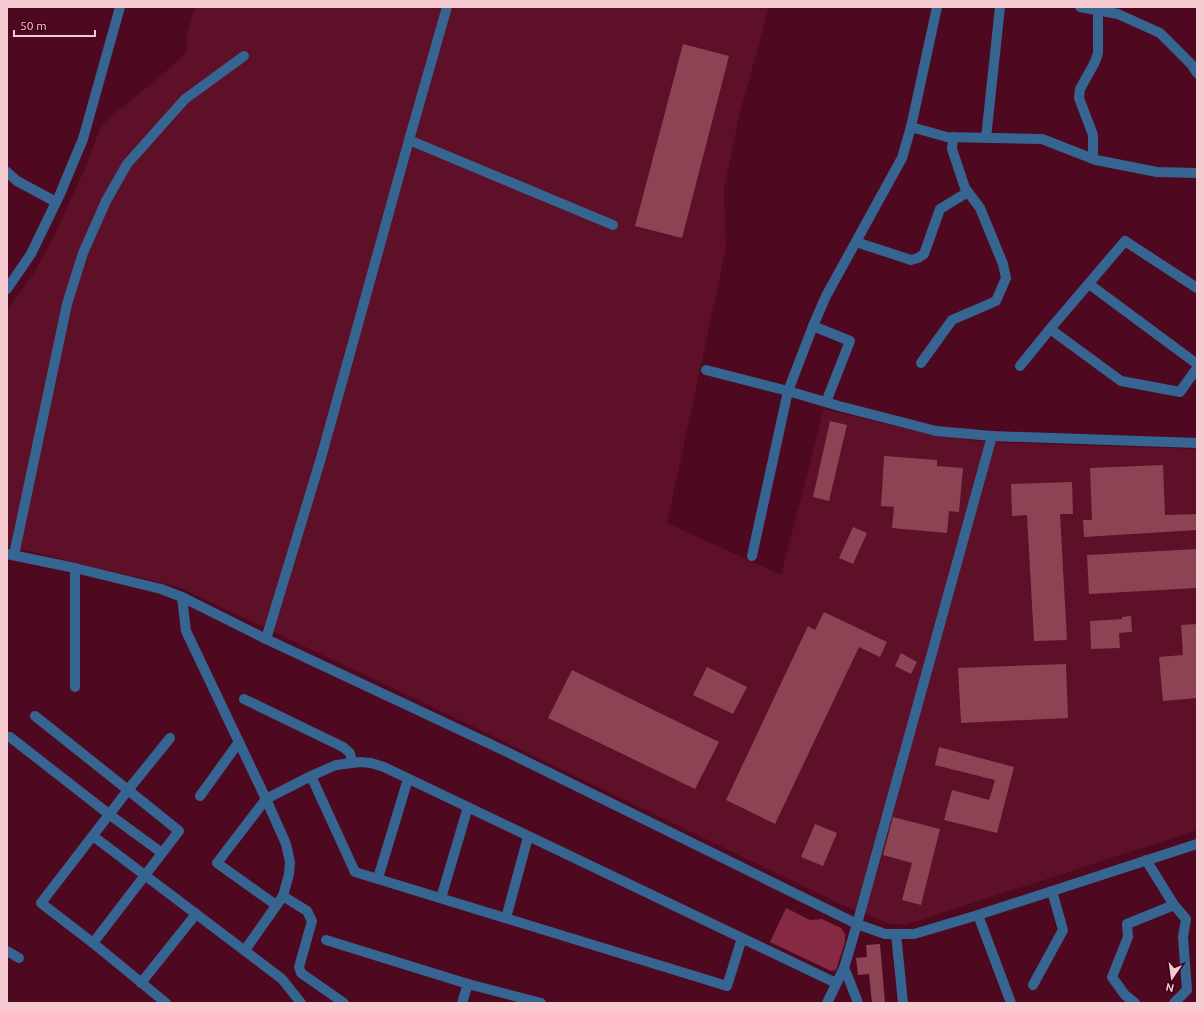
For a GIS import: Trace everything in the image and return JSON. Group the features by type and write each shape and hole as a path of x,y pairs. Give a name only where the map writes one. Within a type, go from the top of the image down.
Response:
{"street":[{"path":"7,290 31,254 56,202 82,139 120,7"},
{"path":"266,639 321,458 408,140 447,7"},
{"path":"752,556 788,391 826,296 902,158 911,127 937,7"},
{"path":"986,138 1000,7"},
{"path":"1080,7 1118,14 1160,34 1191,64 1197,73"},
{"path":"1093,159 1093,135 1079,98 1080,89 1095,62 1098,53 1098,10"},
{"path":"244,56 185,99 127,164 106,201 83,253 67,304 11,554 161,589 182,597 266,639 505,751 857,924 885,934 914,934 978,915 1197,844"},
{"path":"911,127 947,137 1042,139 1093,159 1157,172 1197,173"},
{"path":"921,363 952,320 996,301 1006,278 1003,264 980,208 965,188 952,150 953,137"},
{"path":"408,140 613,225"},
{"path":"7,172 17,181 56,202"},
{"path":"856,242 911,260 918,258 924,254 940,209 968,192"},
{"path":"1020,366 1125,241 1197,288"},
{"path":"1088,284 1197,364"},
{"path":"813,326 850,341 826,402"},
{"path":"1050,329 1121,381 1180,392 1197,368"},
{"path":"706,370 936,431 992,436 1197,443"},
{"path":"827,1003 844,968 857,924 992,436"},
{"path":"75,568 75,687"},
{"path":"182,597 186,631 266,799 286,844 290,862 289,874 283,896 245,950"},
{"path":"244,699 343,747 350,753 352,762"},
{"path":"35,716 179,831 93,943"},
{"path":"10,737 110,815 162,853"},
{"path":"166,1003 93,943 41,903 170,738"},
{"path":"200,796 239,742"},
{"path":"276,906 218,863 266,799 336,765 352,762 372,763 384,767 468,807 836,984"},
{"path":"311,776 355,872 727,986 742,938"},
{"path":"378,878 408,779"},
{"path":"441,898 468,807"},
{"path":"93,836 282,979 301,1003"},
{"path":"506,918 528,837"},
{"path":"1146,860 1174,905 1186,920 1183,937 1187,990 1174,1003"},
{"path":"1033,985 1063,930 1052,891"},
{"path":"283,896 307,911 312,921 299,967 300,973 344,1003"},
{"path":"1135,1003 1125,995 1112,977 1128,937 1127,924 1174,905"},
{"path":"141,983 196,914"},
{"path":"978,915 1011,1003"},
{"path":"896,934 903,1003"},
{"path":"326,940 468,984 541,1003"},
{"path":"7,951 19,958"},
{"path":"844,968 858,1003"},
{"path":"462,1003 468,984"}],"shaded area":[{"path":"195,7 769,7 739,116 724,190 726,248 667,523 781,575 824,409 932,435 976,441 1197,449 1197,830 905,925 890,924 842,905 418,700 178,587 7,546 7,310 34,273 55,234 83,173 102,124 186,53 187,34"},
{"path":"786,908 810,920 822,919 841,928 845,934 845,942 836,970 831,971 770,942"}],"building":[{"path":"683,44 729,56 682,238 635,226"},
{"path":"830,421 847,425 829,501 813,497"},
{"path":"884,456 937,460 937,466 963,468 959,512 949,511 947,533 892,528 894,507 881,506"},
{"path":"1163,465 1165,515 1197,514 1197,530 1084,537 1083,520 1092,520 1090,468"},
{"path":"1072,482 1073,514 1060,514 1067,640 1034,641 1027,515 1012,516 1011,484"},
{"path":"853,527 867,533 853,564 839,558"},
{"path":"1197,549 1197,588 1089,594 1087,555"},
{"path":"824,612 887,642 880,657 859,647 775,824 726,800 808,626 815,630"},
{"path":"1131,616 1132,632 1119,633 1120,648 1091,649 1090,621 1122,619 1122,617"},
{"path":"1197,624 1197,698 1163,701 1159,657 1183,655 1181,625"},
{"path":"901,653 917,662 911,674 895,666"},
{"path":"1066,664 1068,718 961,723 958,668"},
{"path":"707,667 747,687 733,714 693,695"},
{"path":"572,670 719,742 695,789 548,718"},
{"path":"939,747 1014,767 997,833 944,820 952,790 989,800 995,780 935,765"},
{"path":"893,817 940,829 921,905 902,900 912,863 883,855"},
{"path":"815,824 837,833 823,866 801,857"},
{"path":"880,944 885,1003 872,1003 869,974 858,975 856,958 867,957 866,945"}]}
